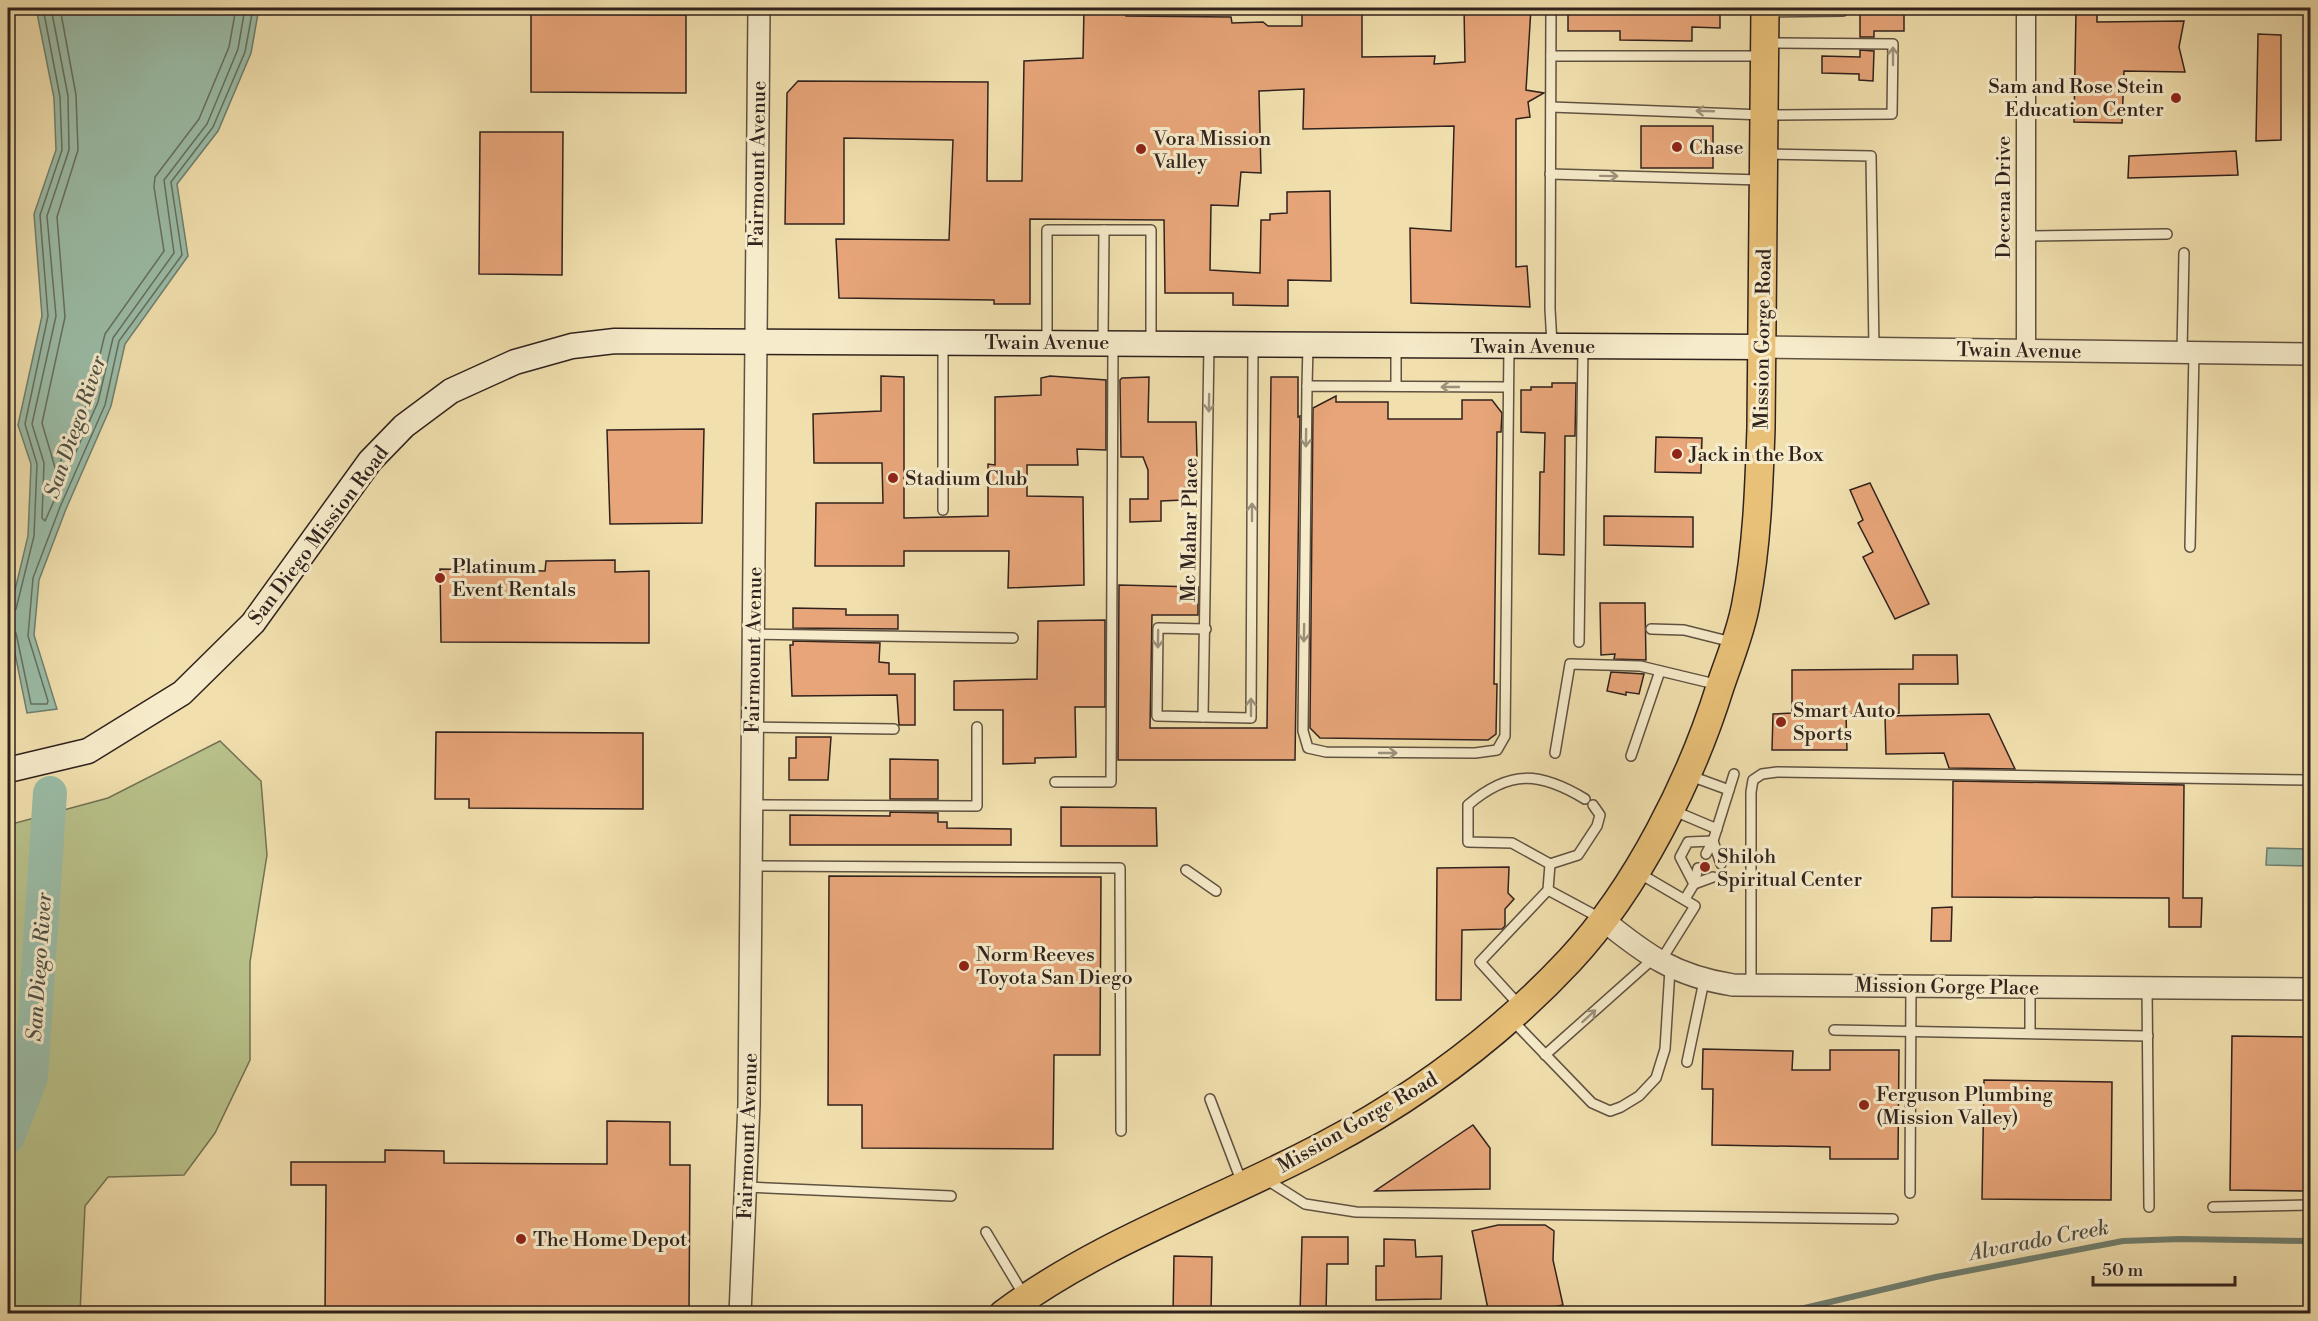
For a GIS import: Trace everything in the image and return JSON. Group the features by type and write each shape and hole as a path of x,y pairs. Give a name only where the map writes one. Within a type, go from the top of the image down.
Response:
{"main road":[{"name":"Mission Gorge Road","path":"1003,1314 1078,1263 1325,1145 1415,1093 1472,1052 1570,960 1635,871 1670,809 1709,723 1746,607 1759,497 1765,10"},
{"name":"San Diego Mission Road","path":"8,770 88,751 182,693 253,623 370,461 405,426 451,391 515,362 572,346 615,341 756,341"},
{"name":"Twain Avenue","path":"756,341 1762,347"}],"street":[{"name":"Fairmount Avenue","path":"743,1307 749,1104 759,8"},
{"name":"Decena Drive","path":"2026,8 2026,350"},
{"name":"Twain Avenue","path":"1762,347 2310,354"},
{"name":"Mission Gorge Place","path":"1602,919 1661,963 1704,981 1751,985 2310,989"}],"lane":[{"path":"1551,8 1552,346"},
{"path":"1765,10 1842,11 1842,8"},
{"path":"1551,56 1893,44 1892,114 1764,115 1551,106"},
{"path":"1550,174 1763,167 1871,156 1874,348"},
{"path":"1047,341 1047,230 1151,230 1151,342"},
{"path":"1055,782 1112,782 1108,342 1104,230"},
{"path":"2026,236 2167,234"},
{"path":"2184,253 2188,352 2190,548"},
{"path":"943,342 943,510"},
{"path":"1206,629 1158,628 1158,716 1251,718 1253,343"},
{"path":"1308,344 1303,730 1308,748 1349,753 1475,753 1497,750 1505,736 1509,346"},
{"name":"Mc Mahar Place","path":"1203,717 1209,345"},
{"path":"1396,345 1396,386"},
{"path":"1579,642 1583,346"},
{"path":"1307,386 1508,387"},
{"path":"1651,629 1684,630 1735,643"},
{"path":"753,634 1013,638"},
{"path":"1555,753 1570,664 1641,666 1721,686"},
{"path":"1631,756 1660,671"},
{"path":"752,727 894,729"},
{"path":"752,805 977,806 977,727"},
{"path":"1751,985 1751,792 1753,780 1762,774 1777,772 2310,780"},
{"path":"1686,774 1729,790"},
{"path":"1706,854 1713,841 1734,774"},
{"path":"1527,778 1553,782 1589,802 1600,815 1597,826 1578,855 1550,864 1512,843 1468,842 1468,805 1487,790 1512,779 1527,778"},
{"path":"1670,809 1717,829"},
{"path":"1713,841 1721,864"},
{"path":"1694,884 1680,857 1688,842 1713,841"},
{"path":"1550,864 1548,890 1480,962 1545,1055 1592,1103 1610,1111 1639,1096 1656,1078 1665,1049 1661,963"},
{"path":"751,866 1120,868 1121,1131"},
{"path":"1685,899 1694,884 1698,868"},
{"path":"1186,870 1216,891"},
{"path":"1545,1055 1661,963 1695,906 1635,871"},
{"path":"1694,884 1713,877"},
{"path":"1548,890 1602,919"},
{"path":"1687,1062 1704,981"},
{"path":"1910,1193 1911,986"},
{"path":"2030,987 2030,1033"},
{"path":"2147,987 2149,1207"},
{"path":"1834,1030 2148,1036"},
{"path":"1210,1099 1252,1180 1305,1204 1356,1212 1893,1219"},
{"path":"745,1187 951,1196"},
{"path":"2213,1207 2310,1205"},
{"path":"986,1232 1026,1298"}],"green space":[{"path":"220,741 261,781 267,855 250,962 250,1060 215,1133 184,1175 108,1177 85,1206 80,1313 8,1313 8,825 108,798"}],"water":[{"path":"36,8 259,8 251,53 218,131 177,184 188,256 125,344 111,406 66,509 39,580 34,635 57,709 27,713 8,619 28,536 31,464 18,425 42,316 34,214 56,150 54,98"},
{"path":"2267,848 2310,849 2310,866 2266,865"}],"building":[{"path":"1084,8 1125,8 1126,16 1231,17 1232,23 1263,22 1268,26 1302,26 1302,8 1362,8 1362,57 1435,56 1434,64 1465,62 1464,8 1531,8 1526,90 1544,93 1528,102 1530,117 1516,119 1516,267 1527,266 1530,307 1411,303 1410,228 1451,231 1454,126 1303,129 1304,89 1259,91 1261,173 1241,172 1238,206 1211,205 1210,270 1260,273 1261,220 1270,220 1270,214 1287,213 1287,192 1330,191 1331,281 1288,280 1288,306 1233,305 1233,293 1165,293 1164,220 1030,219 1030,304 994,304 994,300 839,298 836,239 949,240 953,140 844,138 844,224 785,224 787,93 798,81 988,82 987,181 1022,181 1024,61 1083,58"},
{"path":"1568,8 1720,8 1720,28 1692,27 1692,41 1620,40 1620,31 1568,31"},
{"path":"1860,8 1904,8 1904,31 1874,31 1874,37 1860,37"},
{"path":"2076,11 2097,11 2097,22 2184,21 2179,47 2185,72 2124,71 2122,123 2074,122"},
{"path":"531,14 686,15 686,93 531,92"},
{"path":"2258,34 2281,35 2281,140 2256,141"},
{"path":"1860,50 1874,51 1873,81 1859,80 1859,74 1822,73 1822,56 1860,57"},
{"name":"Chase","path":"1641,126 1713,126 1713,168 1641,168"},
{"path":"480,132 563,132 562,275 479,274"},
{"path":"2236,151 2238,175 2128,178 2129,156"},
{"path":"881,376 904,377 904,518 988,516 988,464 995,465 995,397 1041,395 1041,378 1050,376 1106,380 1106,450 1077,449 1078,465 1027,465 1027,496 1083,497 1084,585 1008,588 1009,551 904,551 904,566 815,566 816,503 883,503 882,463 814,463 813,414 881,411"},
{"path":"1149,377 1148,422 1196,422 1197,457 1190,457 1190,487 1182,488 1183,500 1161,501 1161,521 1130,522 1130,499 1148,499 1148,470 1143,457 1121,457 1120,380"},
{"path":"1271,377 1298,377 1298,417 1300,416 1295,760 1118,760 1119,585 1198,587 1198,615 1152,615 1150,728 1267,728"},
{"path":"1552,383 1576,383 1575,436 1565,436 1564,555 1539,554 1540,472 1544,472 1545,433 1521,432 1521,390 1531,390 1531,387 1552,387"},
{"path":"1336,396 1336,402 1388,402 1388,419 1462,419 1462,400 1492,400 1502,413 1501,432 1497,432 1494,684 1497,684 1496,734 1488,740 1320,738 1310,728 1313,408"},
{"path":"704,429 702,523 610,524 607,430"},
{"path":"1656,437 1702,438 1701,473 1655,472"},
{"path":"1870,483 1929,604 1895,619 1863,557 1873,552 1858,523 1863,520 1850,490"},
{"path":"1604,516 1693,517 1693,547 1604,545"},
{"path":"615,560 615,572 649,571 649,643 441,642 440,569 545,571 546,561"},
{"path":"1600,603 1645,603 1646,660 1614,659 1615,654 1601,655"},
{"path":"793,608 846,609 846,615 898,615 898,629 793,628"},
{"path":"1105,620 1105,707 1075,707 1076,757 1035,758 1035,763 1003,764 1003,710 954,710 954,681 1037,679 1038,621"},
{"path":"793,641 880,643 879,662 889,663 889,674 915,674 915,725 899,725 897,695 792,696 790,645 793,645"},
{"path":"1913,655 1957,655 1958,684 1899,684 1899,713 1846,714 1847,750 1772,750 1773,714 1792,713 1792,670 1913,669"},
{"path":"1611,672 1644,674 1639,694 1626,692 1626,695 1607,691"},
{"path":"1989,714 2015,769 1949,768 1944,753 1886,754 1885,716"},
{"path":"436,732 643,733 643,809 469,808 469,799 435,799"},
{"path":"796,737 831,737 828,780 789,780 789,758 796,758"},
{"path":"890,759 938,760 938,799 890,799"},
{"path":"1953,781 2184,785 2183,898 2202,898 2201,927 2169,927 2169,898 1952,897"},
{"path":"1061,807 1156,808 1157,846 1061,846"},
{"path":"890,812 938,813 938,822 947,822 947,828 1011,829 1011,845 790,845 790,815 890,816"},
{"path":"1509,867 1508,893 1514,899 1505,909 1505,926 1502,929 1462,930 1461,1000 1436,1000 1437,868"},
{"name":"Norm Reeves Toyota San Diego","path":"829,876 1101,877 1100,1055 1054,1055 1053,1149 862,1148 862,1105 828,1105"},
{"path":"1952,907 1951,941 1931,941 1932,908"},
{"path":"2232,1036 2307,1037 2305,1191 2230,1190"},
{"path":"1703,1049 1793,1051 1792,1070 1830,1070 1830,1050 1899,1050 1898,1159 1830,1159 1830,1147 1712,1145 1713,1089 1702,1089"},
{"path":"1984,1080 2112,1082 2111,1200 1982,1199"},
{"name":"The Home Depot","path":"607,1121 670,1122 670,1165 690,1165 689,1314 325,1314 326,1185 291,1185 291,1162 385,1162 385,1150 444,1151 444,1163 607,1164"},
{"path":"1473,1125 1490,1148 1490,1189 1375,1191"},
{"path":"1498,1225 1545,1225 1554,1231 1553,1260 1563,1305 1518,1314 1489,1314 1472,1231"},
{"path":"1302,1237 1348,1237 1348,1264 1327,1264 1326,1314 1300,1314"},
{"path":"1384,1239 1415,1240 1416,1257 1442,1256 1441,1299 1376,1300 1376,1266 1384,1266"},
{"path":"1174,1256 1212,1257 1211,1314 1173,1314"}],"waterway":[{"name":"San Diego River","path":"8,1137 31,1077 50,793"},
{"name":"Alvarado Creek","path":"1779,1314 1936,1277 2123,1241 2180,1239 2310,1241"}],"place":[{"name":"Sam and Rose Stein Education Center","path":"2176,98"},
{"name":"Chase","path":"1677,147"},
{"name":"Vora Mission Valley","path":"1141,149"},
{"name":"Jack in the Box","path":"1677,454"},
{"name":"Stadium Club","path":"893,478"},
{"name":"Platinum Event Rentals","path":"440,578"},
{"name":"Smart Auto Sports","path":"1781,722"},
{"name":"Shiloh Spiritual Center","path":"1705,867"},
{"name":"Norm Reeves Toyota San Diego","path":"964,966"},
{"name":"Ferguson Plumbing (Mission Valley)","path":"1864,1105"},
{"name":"The Home Depot","path":"521,1239"}]}
